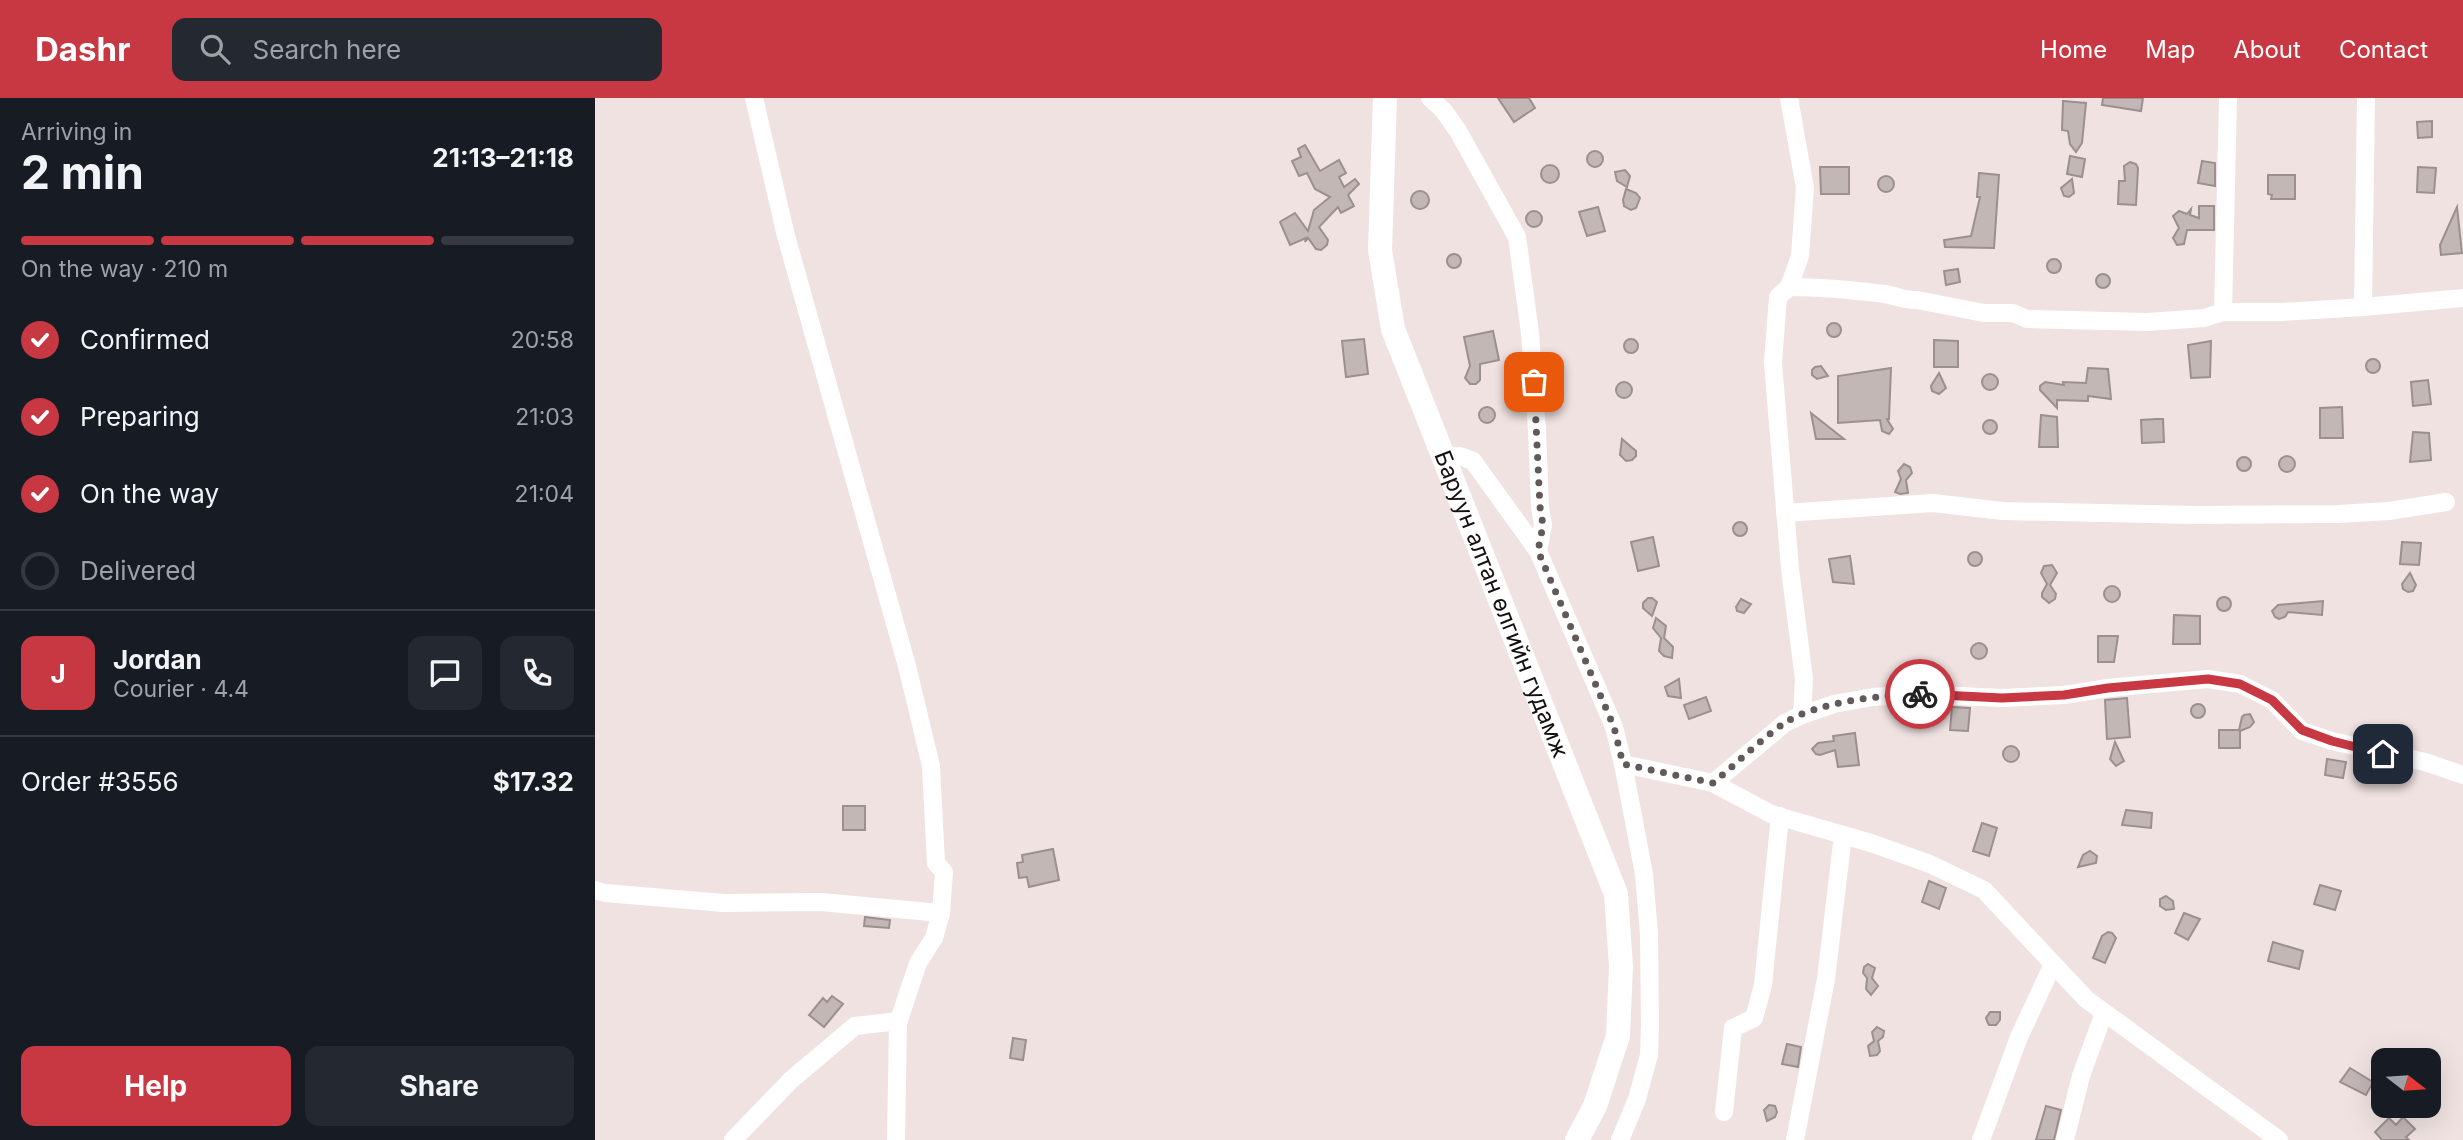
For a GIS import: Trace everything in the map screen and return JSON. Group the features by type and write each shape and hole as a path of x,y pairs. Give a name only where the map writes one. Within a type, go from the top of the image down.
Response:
{"main road":[{"name":"Баруун алтан өлгийн гудамж","path":"1385,98 1380,250 1393,329 1616,894 1621,966 1618,1036 1595,1106 1577,1140"}],"street":[{"path":"754,98 789,248 904,653 931,766 936,863 944,872 941,913 934,938 918,963 898,1021 896,1140"},
{"path":"1430,98 1444,111 1458,131 1517,237 1530,333 1536,416 1543,525 1538,551"},
{"path":"1789,98 1805,188 1800,256 1789,287 1778,297 1773,362 1785,513 1804,679 1802,715"},
{"path":"2223,312 2228,98"},
{"path":"2363,307 2366,98"},
{"path":"1789,287 1821,287 1889,295 1907,301 1917,300 1984,313 2013,313 2027,319 2147,322 2204,318 2223,312 2281,312 2463,298"},
{"path":"1443,457 1460,456 1473,461 1538,551 1614,727 1644,874 1649,934 1649,1055 1637,1099 1620,1140"},
{"path":"1785,513 1933,503 2003,512 2338,514 2389,511 2446,502"},
{"path":"1713,783 1785,723 1834,704 1873,697 1916,694 2002,698 2064,695 2208,679 2240,684 2272,700 2302,730 2332,741 2425,762 2463,775"},
{"path":"1623,764 1713,783 1780,816 1930,864 1984,890 2086,999 2279,1140"},
{"path":"1724,1112 1733,1028 1753,1018 1763,985 1780,816"},
{"path":"1795,1140 1826,979 1843,835"},
{"path":"595,890 724,903 821,902 941,913"},
{"path":"1981,1140 2019,1037 2053,964"},
{"path":"2065,1140 2081,1076 2104,1013"},
{"path":"733,1140 791,1080 855,1026 898,1021"}],"building":[{"path":"1498,98 1529,98 1535,108 1514,122"},
{"path":"2103,98 2143,98 2141,111 2102,105"},
{"path":"2063,101 2086,103 2082,143 2076,152 2070,144 2068,131 2062,130"},
{"path":"2432,121 2432,137 2418,138 2417,122"},
{"path":"1305,145 1320,171 1339,160 1346,173 1339,177 1344,187 1355,179 1359,184 1348,195 1354,206 1341,213 1338,207 1319,227 1328,240 1321,250 1316,249 1308,238 1305,242 1306,238 1290,245 1280,222 1295,213 1308,231 1314,210 1330,197 1315,189 1307,173 1299,176 1292,161 1301,157 1298,149"},
{"path":"1595,151 1603,159 1595,167 1587,159"},
{"path":"2070,156 2085,159 2082,177 2067,174"},
{"path":"2202,161 2215,163 2215,186 2198,183"},
{"path":"2130,162 2138,168 2136,205 2118,204 2119,181 2125,181 2124,166"},
{"path":"1550,165 1557,167 1557,181 1550,183 1543,181 1541,174 1543,167"},
{"path":"1820,167 1849,167 1849,194 1821,194"},
{"path":"2418,167 2436,168 2434,193 2417,192"},
{"path":"1625,170 1630,176 1627,187 1617,181 1615,172"},
{"path":"1979,173 1999,175 1994,248 1945,247 1944,240 1971,236 1980,197 1977,197"},
{"path":"2268,175 2295,175 2295,199 2271,199 2272,195 2268,194"},
{"path":"1883,176 1889,176 1894,184 1892,190 1883,192 1878,187 1878,181"},
{"path":"2072,179 2074,193 2069,197 2064,196 2061,188"},
{"path":"1626,189 1640,198 1636,208 1631,210 1624,206"},
{"path":"1420,191 1426,194 1429,200 1426,206 1420,209 1414,206 1411,200 1414,194"},
{"path":"2199,206 2214,206 2214,230 2187,230 2184,244 2177,245 2173,238 2179,228 2173,216 2179,211 2187,214 2191,209 2190,215 2199,218"},
{"path":"1598,207 1605,231 1587,236 1579,212"},
{"path":"2457,207 2462,253 2441,255 2440,245"},
{"path":"1531,211 1537,211 1542,219 1540,225 1531,227 1526,222 1526,216"},
{"path":"1451,254 1457,254 1461,261 1457,268 1451,268 1447,264 1447,258"},
{"path":"2051,259 2057,259 2061,266 2057,273 2051,273 2047,269 2047,263"},
{"path":"1958,269 1960,282 1946,285 1944,271"},
{"path":"2100,274 2106,274 2110,281 2106,288 2100,288 2096,284 2096,278"},
{"path":"1834,323 1839,325 1839,335 1834,337 1829,335 1827,330 1829,325"},
{"path":"1493,331 1499,360 1480,364 1480,380 1476,384 1470,384 1465,378 1470,366 1464,337"},
{"path":"1364,339 1368,374 1346,377 1342,341"},
{"path":"1628,339 1634,339 1638,346 1634,353 1628,353 1624,349 1624,343"},
{"path":"1934,340 1958,341 1958,367 1934,367"},
{"path":"2211,341 2210,377 2191,378 2188,345"},
{"path":"2370,359 2376,359 2380,366 2376,373 2370,373 2366,369 2366,363"},
{"path":"1821,366 1828,376 1817,379 1812,375 1812,370"},
{"path":"1891,368 1887,419 1893,429 1889,434 1882,431 1880,420 1838,423 1838,376"},
{"path":"2088,368 2108,369 2111,399 2088,396 2088,401 2057,400 2057,408 2040,390 2040,386 2045,382 2064,385 2063,382 2086,383"},
{"path":"1939,373 1946,388 1939,394 1932,391 1931,386"},
{"path":"1987,374 1993,374 1998,382 1996,388 1987,390 1982,385 1982,379"},
{"path":"2428,380 2431,404 2413,406 2411,382"},
{"path":"1621,382 1627,382 1632,390 1630,396 1621,398 1616,393 1616,387"},
{"path":"1487,407 1493,409 1493,421 1487,423 1481,421 1479,415 1481,409"},
{"path":"2342,407 2343,438 2320,438 2320,408"},
{"path":"1811,413 1844,439 1816,439"},
{"path":"2041,415 2057,417 2058,447 2039,447"},
{"path":"2163,419 2164,442 2142,443 2141,420"},
{"path":"1987,420 1993,420 1997,427 1993,434 1987,434 1983,430 1983,424"},
{"path":"2413,432 2429,433 2431,460 2410,462"},
{"path":"1622,439 1636,451 1632,460 1626,461 1620,455"},
{"path":"2287,456 2295,464 2287,472 2279,464"},
{"path":"2241,457 2247,457 2251,464 2247,471 2241,471 2237,467 2237,461"},
{"path":"1904,464 1910,467 1912,473 1906,480 1908,493 1900,494 1895,492 1901,479 1898,471"},
{"path":"1737,522 1743,522 1747,529 1743,536 1737,536 1733,532 1733,526"},
{"path":"1653,537 1659,566 1638,571 1631,542"},
{"path":"2402,542 2421,543 2419,565 2400,564"},
{"path":"1972,552 1978,552 1982,559 1978,566 1972,566 1968,562 1968,556"},
{"path":"1850,556 1854,584 1833,582 1829,559"},
{"path":"2052,565 2057,573 2050,585 2056,594 2055,599 2049,603 2042,597 2047,584 2041,573 2044,566"},
{"path":"2410,573 2416,585 2413,591 2408,592 2403,589 2402,584"},
{"path":"2109,586 2115,586 2120,594 2118,600 2109,602 2104,597 2104,591"},
{"path":"2224,597 2229,599 2229,609 2224,611 2219,609 2217,604 2219,599"},
{"path":"1648,598 1657,602 1652,616 1643,608 1643,603"},
{"path":"1741,599 1751,604 1744,613 1737,611 1736,607"},
{"path":"2323,601 2322,615 2288,612 2285,617 2279,619 2272,611 2278,605"},
{"path":"2174,615 2200,616 2200,644 2173,644"},
{"path":"1656,618 1666,626 1664,638 1673,647 1672,658 1659,651 1661,638 1653,628"},
{"path":"2098,636 2118,636 2114,662 2098,662"},
{"path":"1976,643 1982,643 1987,651 1985,657 1976,659 1971,654 1971,648"},
{"path":"1679,679 1681,698 1668,696 1665,687"},
{"path":"1706,697 1711,711 1689,719 1684,705"},
{"path":"2127,698 2130,737 2107,739 2105,700"},
{"path":"2195,704 2201,704 2205,711 2201,718 2195,718 2191,714 2191,708"},
{"path":"1952,707 1970,708 1968,731 1950,730"},
{"path":"2250,714 2254,722 2240,731 2240,748 2219,748 2219,730 2239,730 2242,717"},
{"path":"1855,733 1859,765 1838,767 1835,750 1820,755 1812,749 1818,743 1834,741 1833,736"},
{"path":"2115,742 2124,761 2116,766 2110,759"},
{"path":"2011,746 2017,748 2017,760 2011,762 2005,760 2003,754 2005,748"},
{"path":"2327,759 2346,762 2343,778 2325,775"},
{"path":"843,806 865,806 865,830 843,830"},
{"path":"2126,810 2152,813 2151,828 2122,825"},
{"path":"1982,823 1997,828 1989,856 1973,851"},
{"path":"1053,849 1059,880 1029,887 1027,877 1019,878 1017,863 1023,862 1022,855"},
{"path":"2090,851 2097,856 2096,863 2078,867 2083,855"},
{"path":"1929,881 1946,888 1939,909 1922,902"},
{"path":"2320,885 2341,891 2335,910 2314,904"},
{"path":"2166,896 2173,901 2174,909 2166,910 2160,906 2160,899"},
{"path":"2184,913 2200,919 2188,940 2175,933"},
{"path":"865,917 890,920 889,928 864,926"},
{"path":"2108,932 2116,938 2105,963 2093,958 2102,936"},
{"path":"2273,942 2303,951 2299,969 2268,961"},
{"path":"1868,964 1875,968 1872,978 1878,986 1871,995 1866,989 1867,978 1863,973"},
{"path":"832,996 843,1004 824,1027 809,1015 823,998 827,1002"},
{"path":"1990,1012 2000,1012 2000,1020 1996,1025 1989,1025 1987,1021"},
{"path":"1877,1027 1884,1031 1883,1037 1878,1041 1880,1051 1877,1055 1870,1056 1868,1046 1874,1041 1872,1032"},
{"path":"1013,1038 1026,1040 1023,1060 1010,1058"},
{"path":"1787,1044 1801,1047 1798,1067 1782,1064"},
{"path":"2350,1068 2371,1081 2371,1086 2366,1095 2340,1082"},
{"path":"1769,1105 1775,1106 1777,1112 1775,1117 1767,1121 1764,1110"},
{"path":"2046,1106 2061,1110 2054,1140 2036,1140"},
{"path":"2389,1118 2396,1125 2404,1118 2415,1129 2406,1137 2409,1140 2382,1140 2375,1132"}],"way so far":[{"path":"1534,382 1543,525 1538,551 1614,727 1623,764 1713,783 1785,723 1802,715 1834,704 1873,697 1920,694"}],"route":[{"path":"1920,694 2002,698 2064,695 2208,679 2240,684 2272,700 2302,730 2383,754"}]}
